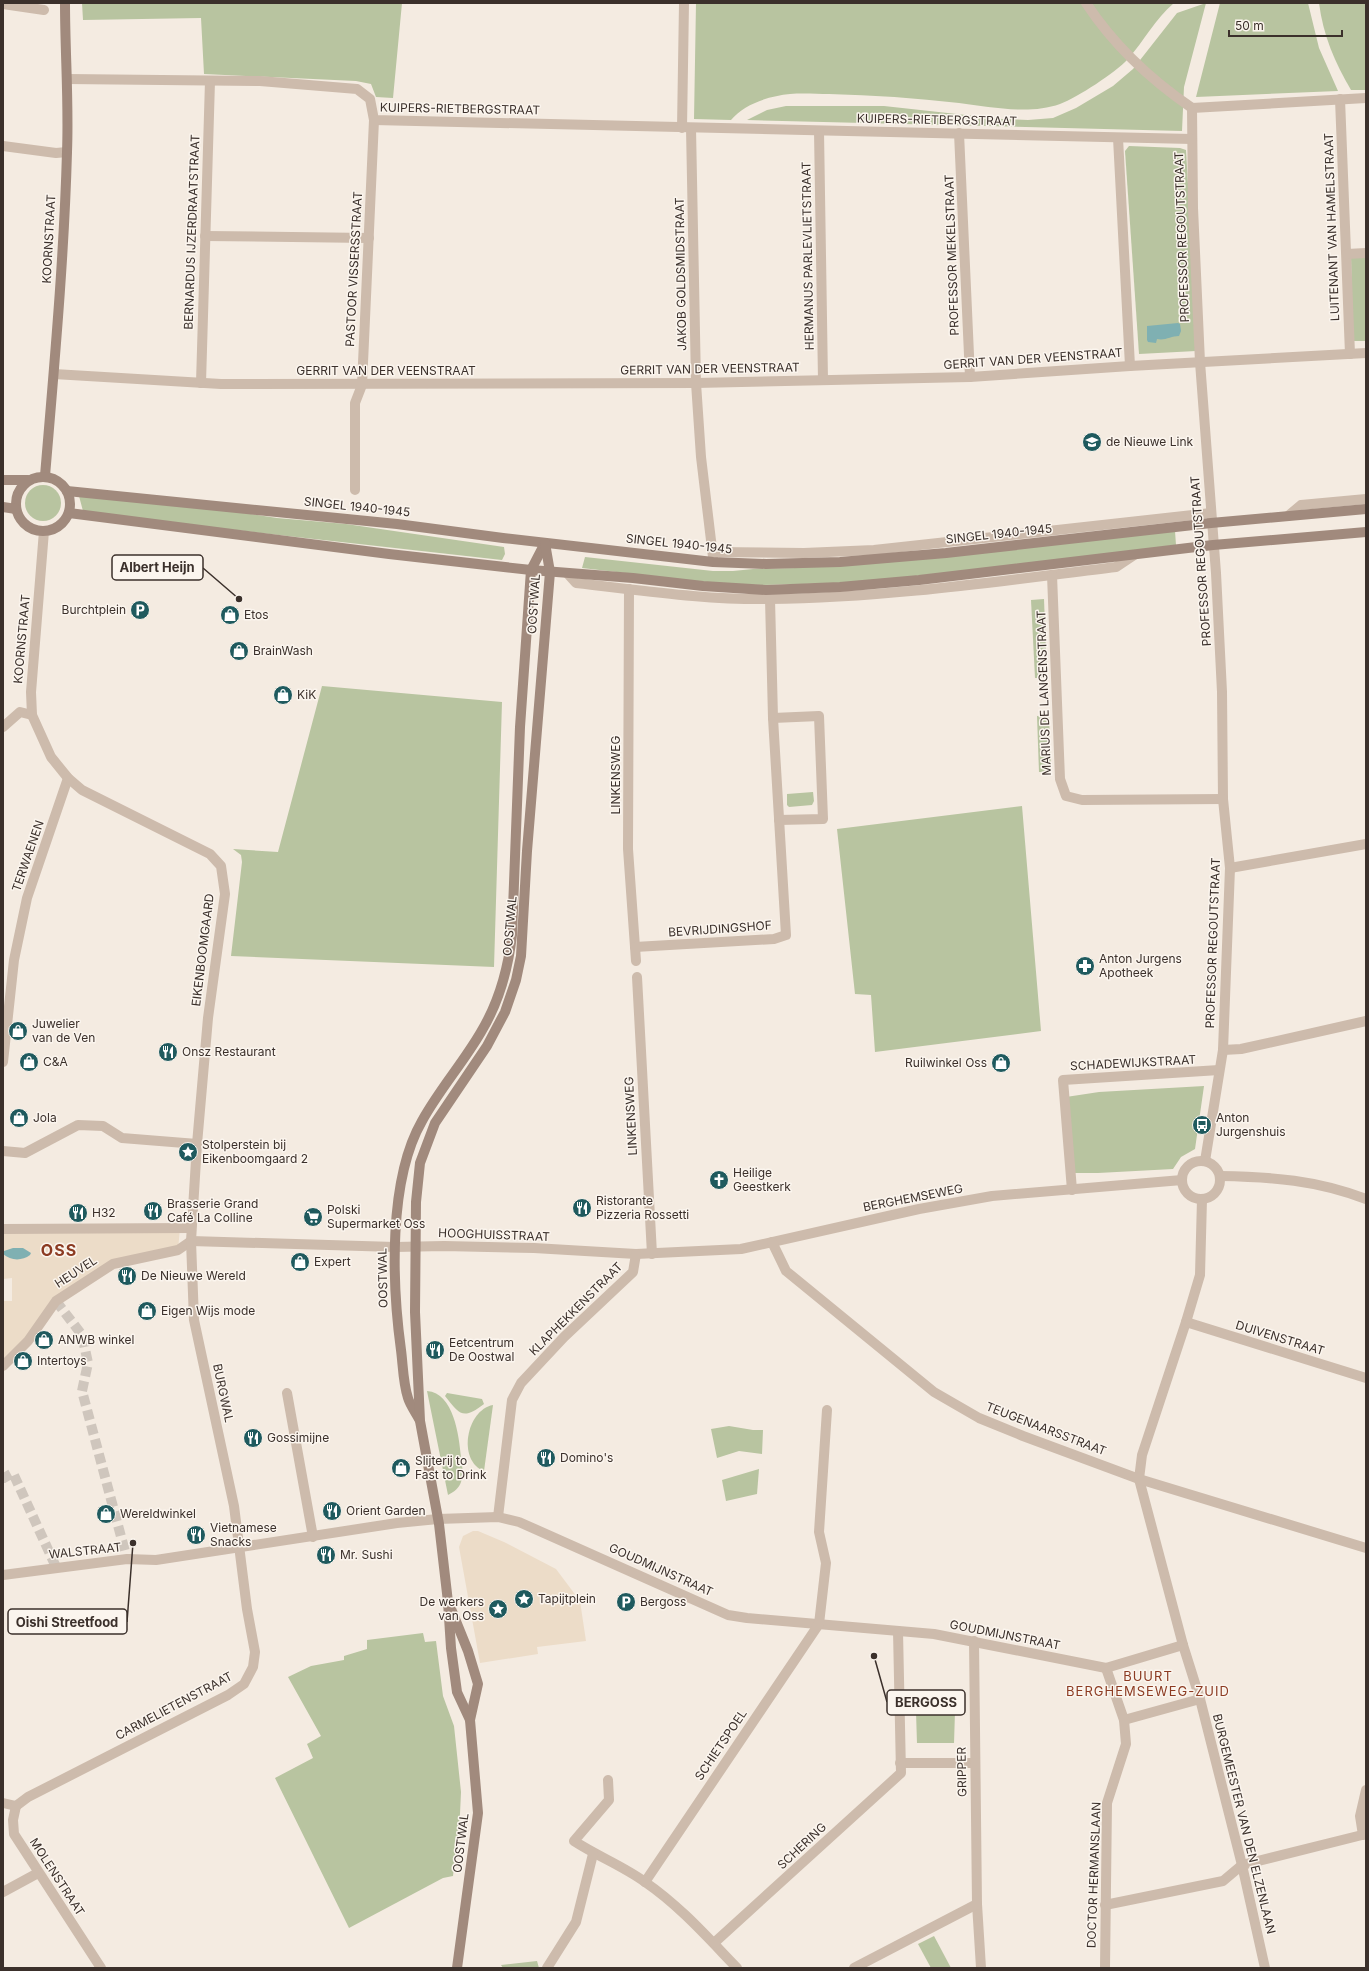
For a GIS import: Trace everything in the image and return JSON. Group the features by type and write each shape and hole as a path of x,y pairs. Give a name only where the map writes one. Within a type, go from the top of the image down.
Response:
{"street":[{"name":"KOORNSTRAAT","path":"45,476 54,374 67,152 68,79 65,3"},
{"path":"684,3 687,128"},
{"path":"1086,3 1113,38 1131,57 1169,92 1192,108 1366,98"},
{"path":"3,4 44,10"},
{"name":"KUIPERS-RIETBERGSTRAAT","path":"68,79 260,81 357,89 370,99 374,120 1192,139"},
{"name":"BERNARDUS IJZERDRAATSTRAAT","path":"201,383 210,81"},
{"name":"LUITENANT VAN HAMELSTRAAT","path":"1340,99 1350,354"},
{"name":"PROFESSOR REGOUTSTRAAT","path":"1192,108 1200,362 1222,692 1224,799 1230,868 1222,1050 1205,1161"},
{"name":"PASTOOR VISSERSSTRAAT","path":"355,490 356,403 362,385 374,120"},
{"name":"JAKOB GOLDSMIDSTRAAT","path":"687,128 696,383 701,450 713,557"},
{"name":"HERMANUS PARLEVLIETSTRAAT","path":"819,131 823,380"},
{"name":"PROFESSOR MEKELSTRAAT","path":"959,133 970,377"},
{"path":"1118,138 1130,366"},
{"path":"3,146 56,153 67,152"},
{"path":"205,236 369,238"},
{"path":"1347,254 1366,253"},
{"name":"GERRIT VAN DER VEENSTRAAT","path":"54,374 201,383 362,385 696,383 970,377 1130,366 1366,353"},
{"path":"3,480 28,480 45,476 58,481 67,490 71,502 69,513 59,526 44,531 29,528 18,516 16,508 18,492 28,480"},
{"name":"SINGEL 1940-1945","path":"67,490 397,524 545,543 713,557 766,564 840,562 954,552 1211,518 1288,516 1366,509"},
{"path":"1288,516 1301,505 1366,499"},
{"path":"3,507 16,508"},
{"path":"69,513 389,554 531,570 704,586 766,590 840,587 919,580 1213,545 1366,532"},
{"name":"KOORNSTRAAT","path":"32,715 31,692 44,531"},
{"name":"OOSTWAL","path":"420,1421 408,1398 396,1314 396,1214 401,1183 410,1148 421,1121 481,1032 496,1003 508,966 512,935 520,727 531,570 545,543"},
{"name":"OOSTWAL","path":"470,1720 457,1692 438,1519 420,1421 420,1395 416,1364 416,1202 420,1163 435,1122 487,1046 505,1012 516,980 521,956 527,851 550,572 545,543"},
{"path":"567,573 576,583 726,598 770,599 847,596 1052,575 1116,567 1134,555"},
{"name":"MARIUS DE LANGENSTRAAT","path":"1052,575 1060,779 1066,796 1082,800 1224,799"},
{"name":"LINKENSWEG","path":"629,589 628,849 636,961"},
{"name":"BEVRIJDINGSHOF","path":"635,947 774,940 786,936 773,718 770,599"},
{"path":"3,727 20,712 32,715"},
{"name":"EIKENBOOMGAARD","path":"32,715 51,757 68,778 92,796 210,854 221,866 225,894 208,1018 197,1144 191,1241"},
{"path":"773,718 819,716 823,819 779,820"},
{"name":"TERWAENEN","path":"3,1062 14,960 27,898 68,778"},
{"path":"1230,868 1366,844"},
{"name":"LINKENSWEG","path":"637,977 652,1254"},
{"path":"1222,1050 1241,1049 1366,1021"},
{"name":"SCHADEWIJKSTRAAT","path":"1072,1190 1063,1080 1219,1070"},
{"path":"454,1072 464,1079"},
{"path":"3,1151 25,1153 78,1125 103,1126 122,1138 197,1144"},
{"path":"1197,1161 1205,1161 1212,1164 1218,1169 1220,1176 1220,1185 1216,1192 1210,1197 1202,1199 1194,1198 1188,1193 1182,1180 1184,1171 1189,1165 1197,1161"},
{"path":"1220,1176 1305,1181 1338,1188 1366,1199"},
{"name":"BERGHEMSEWEG","path":"652,1254 741,1249 919,1209 992,1196 1182,1180"},
{"name":"BURGEMEESTER VAN DEN ELZENLAAN","path":"1202,1199 1200,1275 1142,1455 1139,1479 1183,1645 1200,1699 1242,1865 1265,1968"},
{"path":"3,1229 191,1228"},
{"name":"HOOGHUISSTRAAT","path":"191,1241 395,1247 534,1248 652,1254"},
{"name":"HEUVEL","path":"3,1366 28,1341 56,1301 113,1264 178,1250 191,1241"},
{"name":"BURGWAL","path":"191,1241 194,1320 234,1506 239,1548"},
{"name":"TEUGENAARSSTRAAT","path":"772,1242 786,1271 934,1392 986,1421 1139,1479 1366,1548"},
{"name":"KLAPHEKKENSTRAAT","path":"498,1517 512,1400 521,1384 564,1337 633,1272 636,1254"},
{"name":"DUIVENSTRAAT","path":"1186,1322 1366,1378"},
{"path":"287,1393 313,1537"},
{"path":"819,1624 826,1563 819,1532 827,1410"},
{"name":"GOUDMIJNSTRAAT","path":"438,1519 498,1517 519,1522 728,1615 786,1623 819,1624 934,1634 1106,1668 1183,1645"},
{"name":"WALSTRAAT","path":"3,1575 127,1560 156,1560 397,1523 438,1519"},
{"name":"CARMELIETENSTRAAT","path":"16,1806 22,1801 228,1695 244,1684 253,1667 255,1652 247,1609 239,1548"},
{"name":"OOSTWAL","path":"448,1602 468,1651 478,1684 470,1720 478,1813 456,1968"},
{"name":"SCHIETSPOEL","path":"645,1882 819,1624"},
{"name":"SCHERING","path":"714,1943 901,1773 898,1631"},
{"name":"GRIPPER","path":"974,1641 977,1904 981,1968"},
{"name":"DOCTOR HERMANSLAAN","path":"1105,1968 1107,1803 1126,1744 1124,1720 1106,1668"},
{"path":"1124,1720 1200,1699"},
{"path":"900,1763 975,1763"},
{"path":"608,1780 609,1800 574,1841 593,1854 645,1882 682,1911 737,1968"},
{"path":"1105,1905 1224,1880 1242,1865 1364,1835 1360,1816 1366,1790"},
{"path":"3,1803 16,1806"},
{"name":"MOLENSTRAAT","path":"16,1806 13,1820 14,1834 101,1968"},
{"path":"546,1968 576,1922 593,1854"},
{"path":"3,1892 38,1872"},
{"path":"854,1968 977,1904"}],"green space":[{"path":"82,3 402,3 393,98 376,97 371,84 356,81 204,74 201,18 83,20"},
{"path":"696,3 1174,3 1155,23 1134,52 1122,65 1106,78 1060,104 1023,110 894,97 845,94 795,94 782,95 750,105 736,114 731,120 694,119"},
{"path":"1206,3 1184,87 1182,131 747,120 767,110 786,106 884,106 1002,119 1028,120 1053,118 1076,108 1113,86 1133,69 1177,13"},
{"path":"1220,3 1308,3 1319,48 1338,91 1196,97"},
{"path":"1319,3 1366,3 1366,90 1351,90 1345,80 1330,48 1323,26"},
{"path":"1129,146 1180,148 1186,150 1196,351 1139,354 1125,151"},
{"path":"1366,257 1366,341 1353,341 1351,258"},
{"path":"43,485 53,488 58,493 61,503 58,513 53,518 43,521 33,518 28,513 25,503 28,493 33,488"},
{"path":"79,496 230,511 277,518 346,524 504,547 505,554 502,560 155,521 83,511"},
{"path":"1175,531 1176,545 969,571 842,583 762,585 720,584 582,568 585,557 713,571 796,568"},
{"path":"1044,599 1047,678 1035,678 1031,600"},
{"path":"322,686 502,702 494,967 231,956 242,862 241,855 233,849 278,852"},
{"path":"1049,715 1051,772 1039,772 1037,716"},
{"path":"813,792 814,801 812,805 789,807 787,805 787,794"},
{"path":"1022,806 1041,1031 875,1052 871,995 855,994 837,829"},
{"path":"1204,1086 1195,1149 1181,1157 1173,1169 1073,1173 1066,1097 1099,1092"},
{"path":"427,1391 436,1394 443,1399 449,1407 459,1438 462,1479 458,1488 448,1495"},
{"path":"447,1393 482,1399 484,1404 471,1412 466,1414 462,1413 454,1408 445,1396"},
{"path":"493,1405 484,1471 476,1465 470,1457 468,1436 471,1425 476,1416 484,1409"},
{"path":"729,1426 763,1430 762,1454 739,1451 717,1458 711,1429"},
{"path":"759,1469 757,1494 726,1501 722,1480"},
{"path":"423,1633 425,1642 436,1641 443,1696 454,1726 461,1792 453,1876 443,1878 349,1928 275,1778 313,1758 307,1744 321,1736 288,1677 311,1666 344,1660 344,1656 367,1649 367,1640"},
{"path":"916,1712 955,1712 954,1743 917,1743"},
{"path":"934,1936 951,1968 931,1968 918,1944"},
{"path":"537,1961 539,1968 503,1968 501,1965"}],"shaded area":[{"path":"180,1228 178,1250 113,1264 56,1301 3,1366 3,1301 12,1301 12,1278 3,1279 3,1229"},
{"name":"Tapijtplein","path":"473,1531 478,1531 504,1542 556,1569 580,1601 586,1641 537,1647 538,1654 480,1663 459,1547 463,1536"}],"water":[{"path":"1180,324 1181,331 1179,336 1157,339 1156,343 1148,342 1147,326"},
{"path":"13,1248 23,1248 31,1253 27,1257 20,1259 9,1258 3,1254 4,1251"}],"tunnel":[{"path":"56,1301 82,1335 88,1363 82,1391 127,1559"},
{"path":"3,1476 4,1478 13,1473 56,1567"}],"place":[{"name":"de Nieuwe Link","path":"1092,442"},
{"name":"Albert Heijn","path":"239,599"},
{"name":"Burchtplein","path":"140,610"},
{"name":"Etos","path":"230,615"},
{"name":"BrainWash","path":"239,651"},
{"name":"KiK","path":"283,695"},
{"name":"Anton Jurgens Apotheek","path":"1085,966"},
{"name":"Juwelier van de Ven","path":"18,1031"},
{"name":"Onsz Restaurant","path":"168,1052"},
{"name":"C&A","path":"29,1062"},
{"name":"Ruilwinkel Oss","path":"1001,1063"},
{"name":"Jola","path":"19,1118"},
{"name":"Anton Jurgenshuis","path":"1202,1125"},
{"name":"Stolperstein bij Eikenboomgaard 2","path":"188,1152"},
{"name":"Heilige Geestkerk","path":"719,1180"},
{"name":"Ristorante Pizzeria Rossetti","path":"582,1208"},
{"name":"Brasserie Grand Café La Colline","path":"153,1211"},
{"name":"H32","path":"78,1213"},
{"name":"Polski Supermarket Oss","path":"313,1217"},
{"name":"Expert","path":"300,1262"},
{"name":"De Nieuwe Wereld","path":"127,1276"},
{"name":"Eigen Wijs mode","path":"147,1311"},
{"name":"ANWB winkel","path":"44,1340"},
{"name":"Eetcentrum De Oostwal","path":"435,1350"},
{"name":"Intertoys","path":"23,1361"},
{"name":"Gossimijne","path":"253,1438"},
{"name":"Domino's","path":"546,1458"},
{"name":"Slijterij to Fast to Drink","path":"401,1468"},
{"name":"Orient Garden","path":"332,1511"},
{"name":"Wereldwinkel","path":"106,1514"},
{"name":"Vietnamese Snacks","path":"196,1535"},
{"name":"Oishi Streetfood","path":"133,1543"},
{"name":"Mr. Sushi","path":"326,1555"},
{"name":"Tapijtplein","path":"524,1599"},
{"name":"Bergoss","path":"626,1602"},
{"name":"De werkers van Oss","path":"498,1609"},
{"name":"BERGOSS","path":"874,1656"}],"district":[{"name":"OSS","path":"59,1250"},
{"name":"BUURT BERGHEMSEWEG-ZUID","path":"1148,1684"}]}
